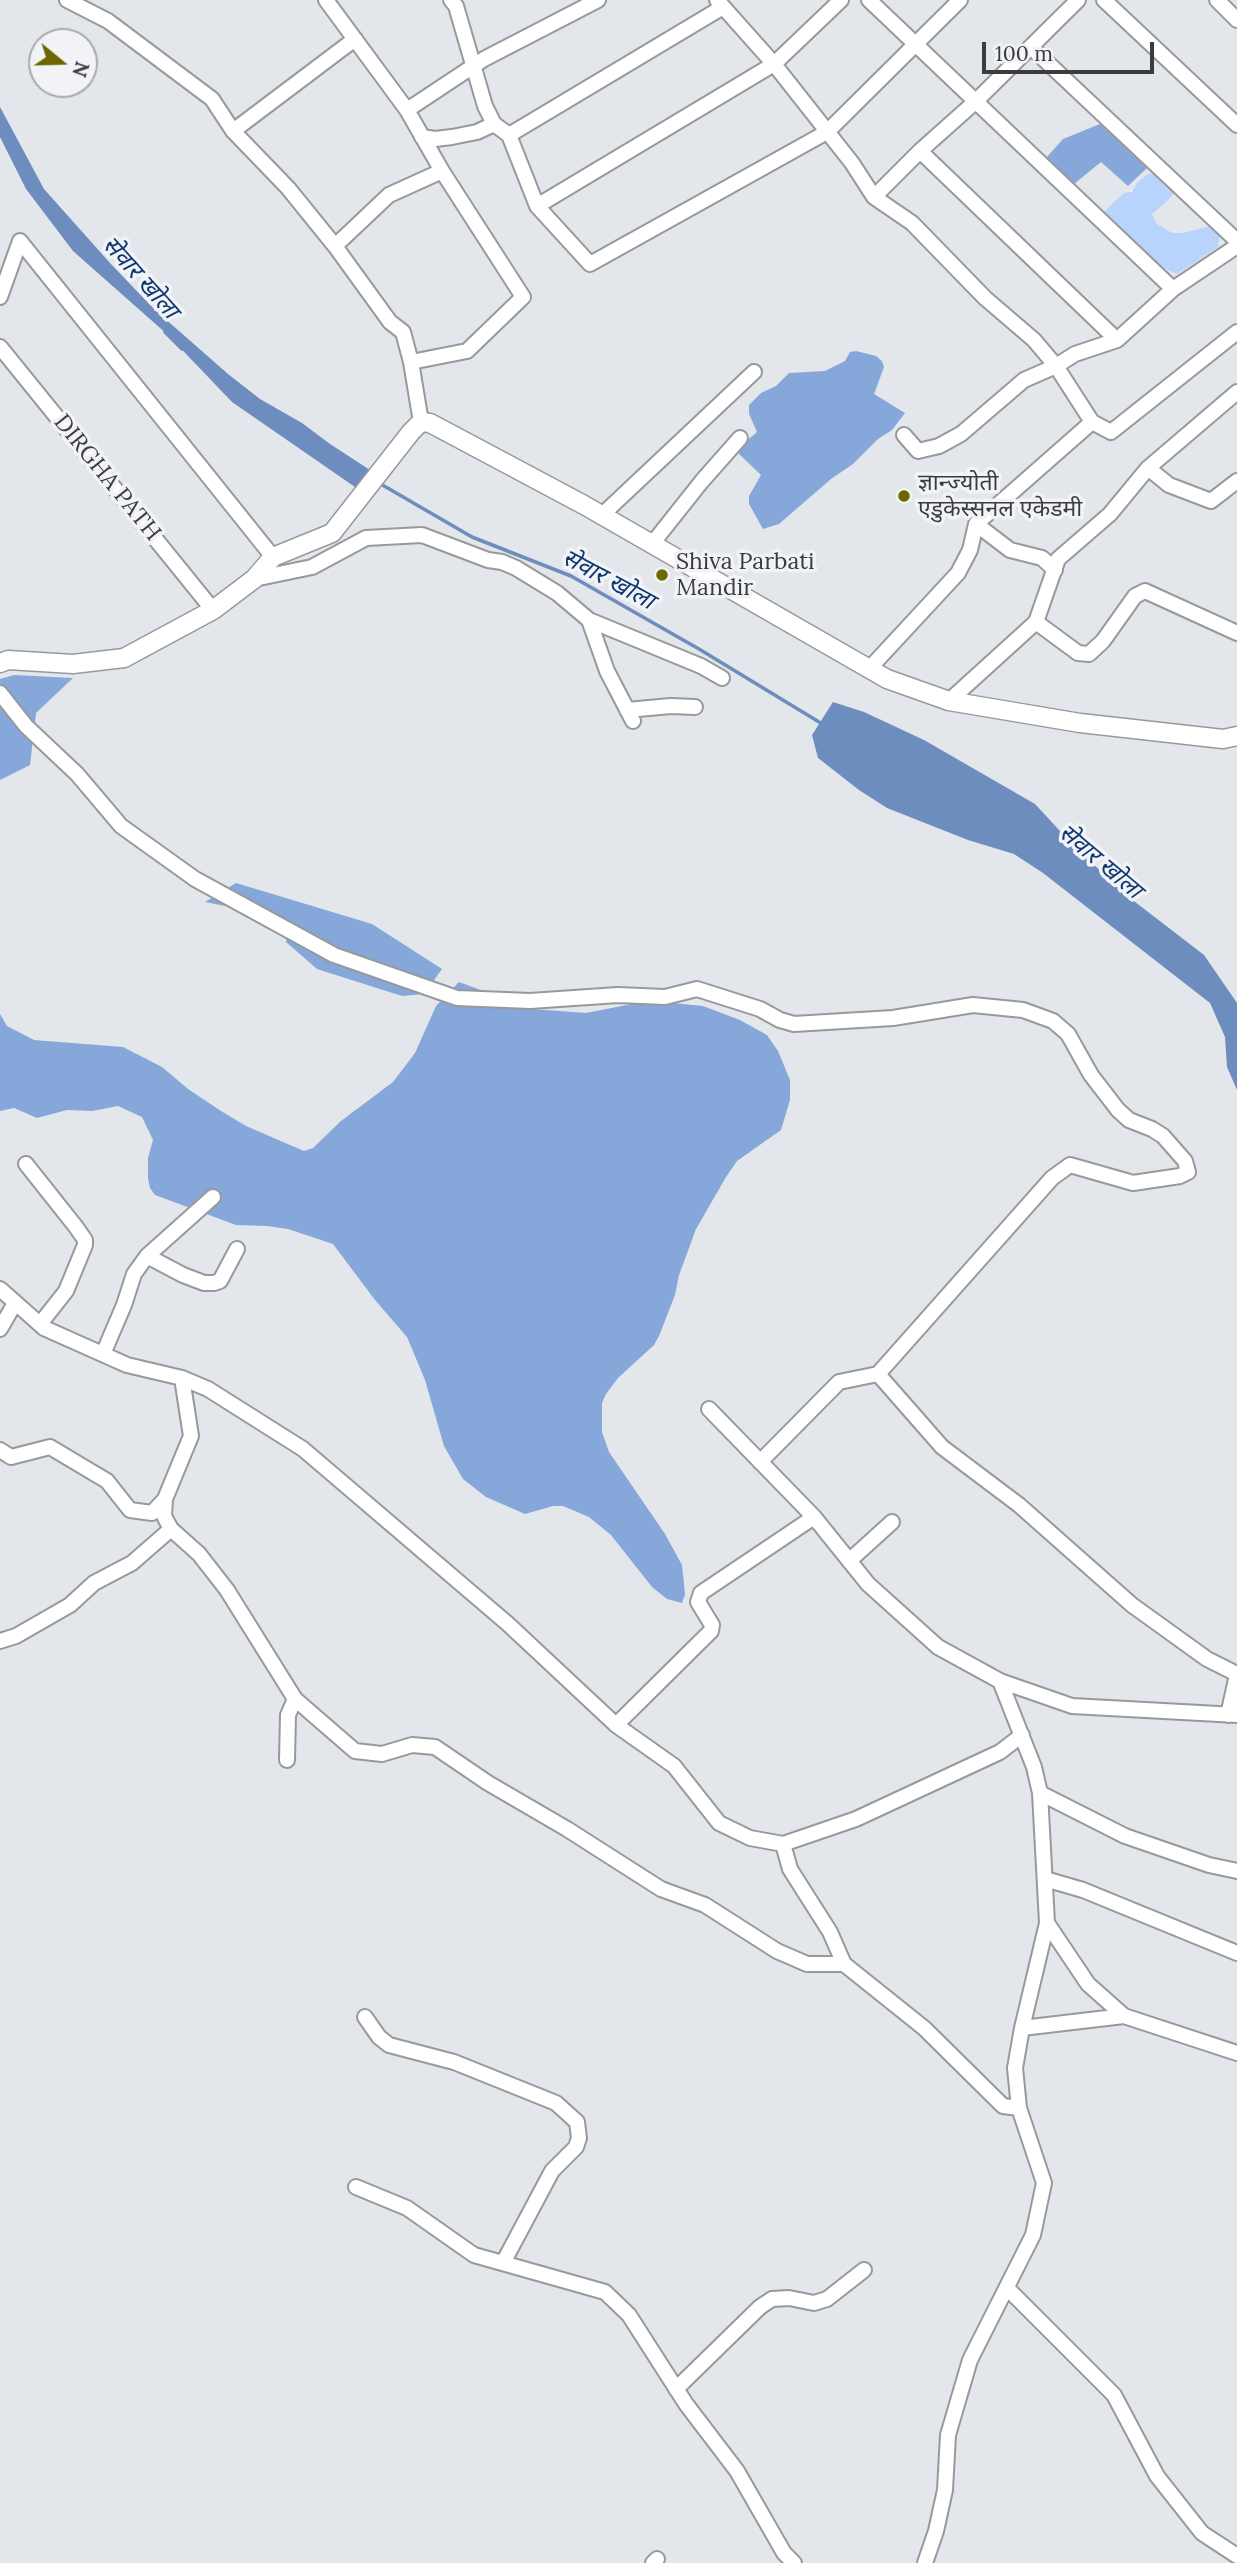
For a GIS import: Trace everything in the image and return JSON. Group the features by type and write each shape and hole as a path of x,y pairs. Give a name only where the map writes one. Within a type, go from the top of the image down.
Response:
{"street":[{"path":"67,0 108,20 212,99 233,131 288,188 335,246 390,322 403,332 421,422"},
{"path":"326,0 407,110 442,171 523,297 467,351 411,362"},
{"path":"407,110 484,59 598,0"},
{"path":"537,206 774,64 841,0"},
{"path":"869,0 1173,289"},
{"path":"458,2 473,66 485,106 494,124 509,135 537,206 590,264 827,132 960,0"},
{"path":"874,197 919,151 1032,48 1078,0"},
{"path":"1104,0 1237,125"},
{"path":"1217,0 1237,20"},
{"path":"509,135 720,3 774,64 852,163 874,197 912,223 985,298 1034,340 1056,366 1092,422 1111,432 1237,332"},
{"path":"233,131 355,39"},
{"path":"904,435 918,451 939,446 961,433 1024,380 1074,355 1117,340 1173,289 1237,243 1032,48"},
{"path":"422,136 435,139 452,137 477,132 494,124"},
{"path":"919,151 1117,340"},
{"path":"335,246 389,195 442,171"},
{"path":"0,297 20,241 273,557"},
{"name":"DIRGHA PATH","path":"0,347 213,610"},
{"path":"602,515 754,372"},
{"path":"949,701 1036,622 1058,559 1110,514 1148,467 1237,392"},
{"path":"0,663 8,660 73,664 124,658 213,610 254,579 273,557 332,533 421,422"},
{"path":"421,422 430,423 602,515 887,679 949,701 1080,723 1232,741"},
{"path":"869,669 958,573 970,550 976,524 1092,422"},
{"path":"652,544 740,438"},
{"path":"1148,467 1168,485 1211,501 1237,481"},
{"path":"976,524 1010,550 1042,558 1055,570"},
{"path":"254,579 312,567 366,538 422,535 516,568 556,593 589,620 701,666 722,678"},
{"path":"1036,622 1078,653 1089,654 1135,596 1145,591 1237,633"},
{"path":"589,620 607,671 630,715 671,706 695,707"},
{"path":"0,693 26,726 77,774 121,825 195,879 334,955 457,998 530,1001 618,995 665,997 697,989 794,1024 893,1018 973,1005 1023,1010 1054,1021 1068,1034 1091,1075 1118,1110 1129,1120 1163,1136 1185,1161 1188,1172 1180,1176 1133,1183 1070,1165 1052,1178 878,1374 839,1382 760,1462"},
{"path":"26,1164 85,1240 66,1291 40,1324"},
{"path":"103,1354 134,1274 147,1256 213,1197"},
{"path":"147,1256 183,1275 204,1283 214,1283 220,1281 237,1249"},
{"path":"0,1289 40,1324 128,1365 182,1378 208,1389 303,1449 508,1624 616,1725 674,1766 719,1823 750,1838 783,1844 856,1819 1000,1752 1023,1735"},
{"path":"0,1329 15,1303"},
{"path":"709,1409 814,1517 868,1584 938,1647 1000,1681 1072,1706 1233,1715 1237,1674 1207,1659 1132,1605 1019,1505 942,1447 878,1374"},
{"path":"182,1378 191,1436 165,1499 164,1516 171,1529 198,1554 227,1590 295,1699 355,1751 382,1754 412,1745 435,1747 488,1783 661,1889 705,1905 777,1951 807,1964 844,1964"},
{"path":"0,1450 11,1457 50,1447 107,1481 130,1510 152,1513 165,1499"},
{"path":"616,1725 711,1631 712,1626 698,1602 701,1594 814,1517"},
{"path":"849,1561 892,1522"},
{"path":"0,1641 16,1636 70,1605 94,1583 132,1563 171,1529"},
{"path":"925,2563 936,2532 945,2490 948,2435 970,2360 1033,2235 1044,2183 1019,2108 1015,2068 1047,1923 1040,1793 1023,1735 1000,1681"},
{"path":"287,1760 288,1715 295,1699"},
{"path":"1040,1793 1125,1836 1209,1865 1237,1871"},
{"path":"783,1844 790,1869 830,1932 844,1964 924,2028 1003,2106 1019,2108"},
{"path":"1045,1879 1083,1891 1237,1953"},
{"path":"1047,1923 1088,1984 1124,2016 1237,2053"},
{"path":"1022,2028 1124,2016"},
{"path":"365,2017 379,2037 390,2045 454,2062 556,2103 577,2122 579,2138 576,2147 552,2171 503,2263"},
{"path":"356,2187 407,2208 474,2255 606,2292 629,2315 676,2389 737,2471 784,2553 794,2563"},
{"path":"676,2389 760,2307 772,2299 789,2298 814,2303 827,2299 864,2270"},
{"path":"1007,2288 1114,2395 1157,2476 1202,2533 1237,2556"}],"shaded area":[{"path":"0,107 44,189 110,263 154,309 228,374 260,399 302,423 370,470 355,487 232,402 168,335 73,251 26,189 0,137"},
{"path":"1100,124 1147,168 1128,186 1101,162 1074,184 1047,157 1063,139"},
{"path":"1148,174 1158,174 1172,188 1173,194 1152,214 1157,224 1172,233 1211,226 1220,236 1218,247 1177,274 1153,263 1143,250 1103,213 1124,193 1132,192 1137,183"},
{"path":"850,352 876,356 882,361 884,367 874,394 905,413 892,430 878,439 853,464 831,479 779,524 763,529 749,504 749,496 761,475 738,453 742,445 757,432 749,414 749,405 789,373 825,371 845,361"},
{"path":"14,675 73,678 36,713 30,765 0,780 0,679"},
{"path":"833,702 864,712 924,740 1035,804 1072,844 1126,895 1204,955 1237,1003 1237,1090 1227,1067 1225,1037 1210,1003 1043,873 1014,854 968,840 887,808 818,758 812,735"},
{"path":"236,883 372,924 442,969 424,994 402,996 317,969 286,942 288,925 235,908 205,902"},
{"path":"459,982 532,1009 586,1013 632,1004 672,1003 703,1006 740,1020 767,1035 778,1051 790,1080 790,1100 781,1130 737,1161 726,1177 696,1229 659,1336 654,1345 618,1378 602,1403 602,1432 609,1452 665,1534 682,1565 685,1594 682,1603 667,1599 652,1587 611,1535 589,1517 563,1506 525,1514 486,1497 463,1479 444,1446 425,1380 407,1337 333,1244 288,1229 236,1225 155,1195 148,1178 148,1158 153,1140 142,1117 118,1106 92,1111 67,1110 37,1118 14,1108 0,1111 0,1014 7,1026 34,1040 123,1047 162,1067 188,1089 246,1126 304,1151 313,1148 341,1121 393,1082 415,1053 436,1006"}],"waterway":[{"name":"सेवार खोला","path":"165,332 182,349"},
{"name":"सेवार खोला","path":"379,483 472,537 571,576 824,725"}],"place":[{"name":"ज्ञान्ज्योती एडुकेस्सनल एकेडमी","path":"904,496"},
{"name":"Shiva Parbati Mandir","path":"662,575"}]}
